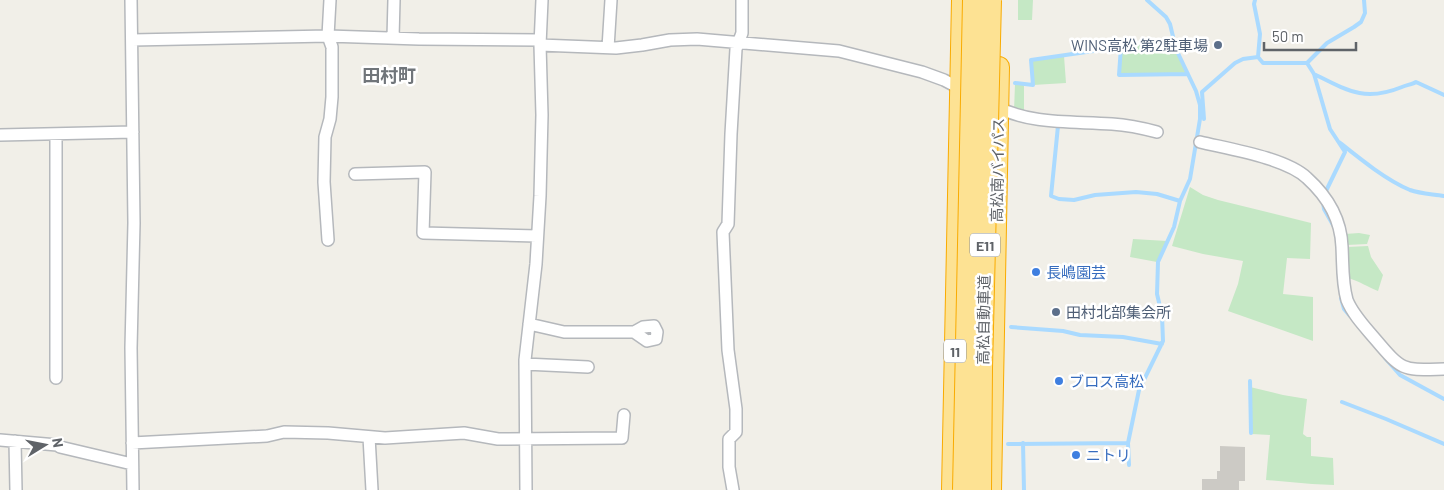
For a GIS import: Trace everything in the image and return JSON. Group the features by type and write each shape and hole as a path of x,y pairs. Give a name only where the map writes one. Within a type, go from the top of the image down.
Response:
{"highway":[{"name":"11","path":"952,490 962,0"},
{"name":"高松自動車道","path":"963,490 973,0"},
{"name":"高松自動車道","path":"980,490 991,0"},
{"name":"高松南バイパス","path":"991,490 1001,0"}],"street":[{"path":"131,0 134,223 131,348 133,490"},
{"path":"328,240 324,182 326,136 332,97 332,48 328,36 330,0"},
{"path":"393,38 394,0"},
{"path":"526,490 525,364 538,236 542,115 540,42 542,0"},
{"path":"608,48 611,0"},
{"path":"733,490 729,467 730,440 736,432 736,409 728,350 723,232 728,224 735,59 736,49 742,33 742,0"},
{"path":"132,40 328,36 540,42 608,48 642,46 670,40 697,39 739,42 839,51 922,72 944,80 1010,114 1074,123 1112,124 1157,132"},
{"path":"0,135 133,132"},
{"path":"56,134 56,378"},
{"path":"1200,142 1277,161 1297,170 1306,177 1320,192 1336,216 1340,231 1345,290 1350,307 1397,364 1408,369 1444,369"},
{"path":"355,174 425,172 423,233 538,236"},
{"path":"529,324 564,332 634,332"},
{"path":"525,364 588,367"},
{"path":"132,443 267,436 284,432 385,438 464,433 498,439 622,438 624,414"},
{"path":"369,437 372,490"},
{"path":"0,440 57,445 132,464"},
{"path":"15,441 16,490"}],"green space":[{"path":"1018,0 1033,0 1032,20 1018,20"},
{"path":"1173,39 1186,74 1120,75 1122,47"},
{"path":"1064,56 1066,83 1033,85 1031,60"},
{"path":"1015,84 1024,85 1024,113 1014,111"},
{"path":"1190,187 1203,195 1218,200 1311,223 1310,259 1287,258 1283,294 1313,297 1313,341 1228,311 1238,284 1243,261 1172,246"},
{"path":"1359,233 1370,235 1367,244 1347,245 1345,234"},
{"path":"1133,239 1167,241 1157,262 1130,257"},
{"path":"1368,246 1371,257 1383,275 1378,291 1348,278 1347,247"},
{"path":"1250,387 1307,399 1303,434 1311,437 1311,456 1333,458 1334,485 1266,480 1270,435 1252,434"}],"building":[{"path":"1220,446 1245,447 1245,481 1239,481 1239,490 1202,490 1202,479 1217,479 1217,471 1220,471"}],"waterway":[{"path":"1129,465 1128,443 1139,390 1163,341 1162,315 1157,294 1158,262 1174,227 1180,201 1190,179 1200,119 1200,105 1196,91 1176,49 1170,24 1166,17 1147,0"},
{"path":"1255,0 1254,4 1260,34 1258,57 1263,63 1307,63"},
{"path":"1325,193 1345,152 1330,129 1314,74 1307,63 1327,43 1361,22 1365,13 1364,0"},
{"path":"1015,83 1033,85 1031,60 1121,47 1119,75 1188,74"},
{"path":"1204,119 1202,92 1235,63 1243,59 1258,57"},
{"path":"1314,74 1347,90 1367,94 1377,94 1416,82 1444,95"},
{"path":"1058,126 1051,196 1059,199 1074,200 1095,195 1136,192 1157,194 1180,201"},
{"path":"1339,142 1373,168 1401,186 1418,192 1444,196"},
{"path":"1323,202 1324,209 1333,225"},
{"path":"1341,298 1344,309 1350,316"},
{"path":"1011,327 1063,331 1080,335 1123,337 1162,344"},
{"path":"1385,358 1400,375 1444,399"},
{"path":"1250,381 1251,433"},
{"path":"1342,402 1444,444"},
{"path":"1023,443 1024,490"},
{"path":"1008,444 1128,443"}],"place":[{"name":"WINS高松 第2駐車場","path":"1218,45"},
{"name":"長嶋園芸","path":"1036,272"},
{"name":"田村北部集会所","path":"1056,312"},
{"name":"ブロス高松","path":"1059,381"},
{"name":"ニトリ","path":"1076,455"}],"district":[{"name":"田村町","path":"389,75"}]}
